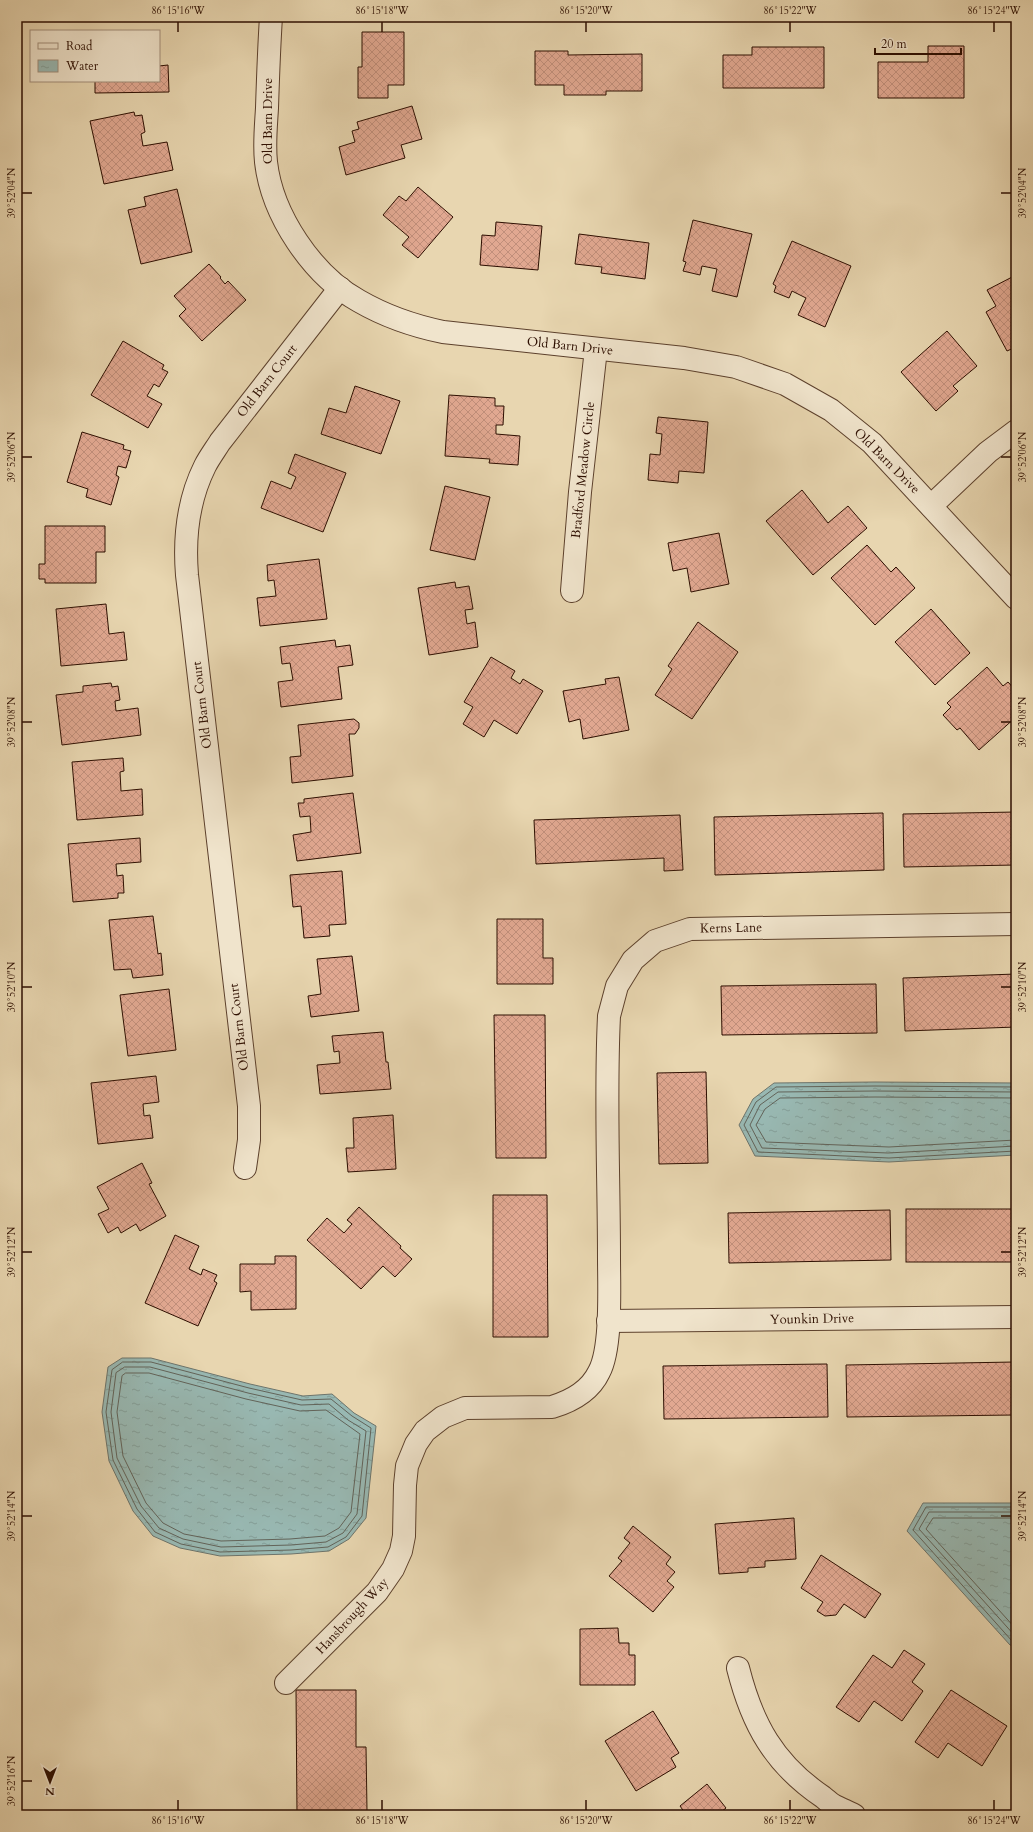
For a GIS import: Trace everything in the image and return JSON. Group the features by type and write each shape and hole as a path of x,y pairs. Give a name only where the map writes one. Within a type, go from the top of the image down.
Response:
{"street":[{"name":"Old Barn Drive","path":"271,17 266,150 269,176 284,219 293,236 313,262 340,288 359,301 379,310 389,317 421,328 443,332 684,358 736,367 785,384 831,410 852,426 881,452 1016,598"},
{"name":"Old Barn Court","path":"245,1168 249,1140 249,1106 186,575 186,534 195,491 206,465 220,442 340,288"},
{"name":"Bradford Meadow Circle","path":"572,591 580,492 596,348"},
{"path":"931,506 988,452 1016,431"},
{"name":"Kerns Lane","path":"608,1321 608,1025 611,1001 616,986 628,967 649,946 656,941 690,929 1016,924"},
{"name":"Younkin Drive","path":"608,1321 1016,1317"},
{"name":"Hansbrough Way","path":"286,1683 373,1596 393,1569 401,1551 404,1536 407,1466 416,1444 425,1431 443,1416 465,1408 552,1406 579,1396 594,1381 601,1368 606,1353 608,1321"},
{"path":"738,1668 749,1707 767,1741 792,1774 812,1791 834,1806 854,1815"}],"water":[{"path":"774,1083 1016,1083 1016,1155 889,1162 755,1156 739,1125 753,1099"},
{"path":"122,1358 151,1358 250,1384 303,1396 332,1394 354,1413 376,1426 366,1518 349,1539 329,1551 291,1554 220,1556 180,1548 153,1536 133,1511 109,1461 102,1412 108,1367"},
{"path":"923,1503 1016,1503 1016,1646 1010,1645 907,1531"}],"building":[{"path":"362,32 404,32 404,85 388,85 388,98 358,98 358,67 362,67"},
{"path":"928,46 964,46 964,98 878,98 878,62 928,62"},
{"path":"752,47 824,47 824,88 723,88 723,55 752,55"},
{"path":"535,51 568,51 568,55 642,54 642,91 606,91 606,95 564,95 564,85 535,85"},
{"path":"168,65 169,92 95,93 95,82 160,82 160,66"},
{"path":"412,106 422,139 401,145 405,158 346,175 339,147 355,142 352,131 359,129 357,122"},
{"path":"134,112 135,116 142,115 145,132 141,134 143,146 167,142 173,170 104,184 90,121"},
{"path":"418,187 453,217 418,258 402,245 409,237 383,215 399,196 406,201"},
{"path":"177,189 192,252 141,264 128,210 146,206 144,197"},
{"path":"693,220 752,234 737,297 712,291 717,269 702,266 700,275 683,271 686,262 683,261"},
{"path":"496,222 542,226 538,270 480,265 482,235 495,236"},
{"path":"579,234 649,243 645,279 601,273 602,267 575,264"},
{"path":"792,241 851,266 825,327 798,315 806,298 792,291 789,298 774,292 776,286 773,284"},
{"path":"209,264 221,277 220,278 225,284 228,281 246,300 202,341 179,316 186,309 174,296"},
{"path":"1016,275 1016,347 1007,351 986,312 996,306 987,290"},
{"path":"947,331 977,366 953,386 958,391 936,411 901,372"},
{"path":"123,341 164,365 162,369 168,372 159,387 154,384 147,396 162,404 148,428 91,395"},
{"path":"355,386 400,401 381,454 321,434 329,408 346,413"},
{"path":"449,395 495,398 495,406 504,406 503,425 496,425 496,434 520,436 518,465 489,463 490,459 445,456"},
{"path":"658,417 708,422 704,473 679,471 678,483 648,480 650,454 660,455 662,434 656,433"},
{"path":"82,432 124,445 123,449 131,451 126,468 118,466 116,475 119,477 111,505 86,497 88,489 67,482"},
{"path":"295,454 346,473 323,532 261,508 271,481 291,489 296,477 288,473"},
{"path":"445,486 490,497 475,560 430,550"},
{"path":"802,490 828,523 848,506 867,528 813,575 766,521"},
{"path":"45,526 105,526 105,552 96,552 96,583 45,583 45,579 39,579 39,564 45,564"},
{"path":"719,533 729,584 691,592 687,568 673,571 668,543"},
{"path":"867,545 891,572 896,567 915,588 875,625 831,578"},
{"path":"319,559 327,619 260,626 257,598 276,596 274,580 268,581 267,565"},
{"path":"455,582 456,588 469,586 473,609 465,610 467,624 475,622 478,647 429,655 418,588"},
{"path":"106,604 109,634 124,632 127,660 61,666 56,609"},
{"path":"931,609 970,653 935,685 895,642"},
{"path":"698,622 738,652 692,719 655,695 672,669 668,666"},
{"path":"335,640 336,647 350,645 353,665 338,667 342,699 281,707 278,682 293,680 290,663 282,664 280,647"},
{"path":"491,657 515,671 511,678 520,684 523,679 543,691 517,734 494,720 484,737 463,724 473,707 464,702"},
{"path":"987,667 1003,686 1008,682 1016,691 1016,717 979,750 960,728 957,730 943,715 951,707 947,703"},
{"path":"619,677 629,730 583,739 580,719 569,722 563,691 606,684 605,679"},
{"path":"111,683 112,687 118,686 120,700 115,701 116,711 138,708 141,735 62,745 56,695 83,692 83,686"},
{"path":"354,719 359,723 359,728 355,734 349,734 353,776 292,783 290,757 301,756 298,725"},
{"path":"123,758 124,771 120,772 121,791 142,789 143,815 77,820 72,762"},
{"path":"353,793 361,853 297,861 293,835 311,832 310,816 300,817 298,803 304,803 304,799"},
{"path":"1016,812 1016,865 904,867 903,814"},
{"path":"883,813 884,870 715,875 714,817"},
{"path":"680,815 683,870 664,871 664,858 536,864 534,820"},
{"path":"140,838 141,862 116,864 117,876 123,875 124,893 118,893 118,898 73,902 68,844"},
{"path":"342,871 346,924 329,925 330,936 304,938 301,906 293,907 290,875"},
{"path":"153,916 158,954 161,953 163,975 133,978 131,969 114,970 109,920"},
{"path":"497,919 543,919 543,958 553,958 553,984 497,984"},
{"path":"352,956 359,1011 311,1017 308,996 321,994 317,959"},
{"path":"1016,974 1016,1027 905,1031 903,978"},
{"path":"876,984 877,1033 722,1035 721,986"},
{"path":"169,989 176,1050 128,1056 120,995"},
{"path":"494,1015 545,1015 546,1158 496,1158"},
{"path":"383,1032 391,1089 320,1094 317,1065 340,1063 339,1051 334,1052 332,1036"},
{"path":"706,1072 708,1163 659,1164 657,1073"},
{"path":"156,1076 159,1102 143,1104 144,1116 150,1115 153,1138 98,1144 91,1083"},
{"path":"393,1115 396,1169 348,1172 346,1148 354,1148 353,1118"},
{"path":"142,1163 152,1183 149,1184 166,1216 140,1231 136,1224 121,1233 118,1227 108,1233 98,1214 109,1209 97,1187"},
{"path":"493,1195 547,1195 548,1337 493,1337"},
{"path":"359,1207 401,1246 400,1248 412,1259 395,1277 383,1266 361,1289 307,1240 327,1218 344,1233 352,1224 347,1220"},
{"path":"906,1209 1016,1209 1016,1262 906,1262"},
{"path":"890,1210 891,1260 729,1263 728,1213"},
{"path":"175,1235 199,1246 189,1269 201,1275 203,1269 217,1275 214,1281 217,1283 198,1326 145,1303"},
{"path":"275,1256 296,1256 296,1309 251,1310 251,1291 240,1292 240,1264 275,1264"},
{"path":"1014,1362 1014,1415 847,1417 846,1365"},
{"path":"827,1364 828,1417 664,1419 663,1366"},
{"path":"794,1518 796,1559 765,1561 765,1567 748,1568 748,1572 719,1574 715,1524"},
{"path":"633,1526 671,1557 666,1564 675,1572 667,1581 674,1587 653,1612 609,1576 622,1561 618,1558 630,1543 624,1538"},
{"path":"821,1555 881,1594 865,1618 844,1604 836,1615 825,1616 817,1611 823,1602 801,1588"},
{"path":"618,1628 619,1643 629,1643 629,1655 635,1655 635,1685 580,1685 580,1629"},
{"path":"904,1650 925,1664 912,1682 923,1691 902,1721 874,1701 859,1722 836,1707 873,1655 892,1668"},
{"path":"296,1690 356,1690 356,1747 366,1747 367,1811 355,1811 355,1815 297,1815"},
{"path":"951,1690 1007,1726 982,1766 948,1743 938,1758 915,1742"},
{"path":"653,1711 679,1753 671,1758 676,1767 636,1791 605,1741"},
{"path":"707,1784 726,1808 717,1815 682,1815 685,1813 680,1806"}]}
